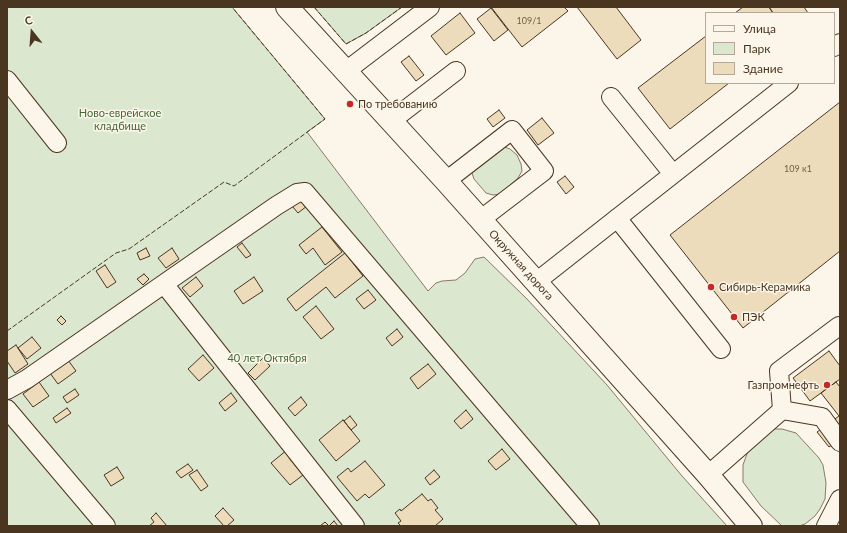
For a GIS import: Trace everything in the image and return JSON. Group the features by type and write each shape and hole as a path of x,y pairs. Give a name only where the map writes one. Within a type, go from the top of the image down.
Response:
{"main road":[{"name":"Окружная дорога","path":"287,7 446,181 708,475 751,526"}],"street":[{"path":"346,71 430,7"},
{"path":"391,121 456,70"},
{"path":"7,80 57,144"},
{"path":"536,282 787,84"},
{"path":"612,97 673,174"},
{"path":"446,181 512,130 544,171 480,220"},
{"path":"7,390 27,379 276,206 297,193 305,192 590,526"},
{"path":"617,218 721,349"},
{"path":"164,284 356,526"},
{"path":"782,410 779,371 840,326"},
{"path":"7,409 106,526"},
{"path":"708,475 782,410"},
{"path":"782,410 822,417 840,442"},
{"path":"826,526 840,499"}],"green space":[{"name":"40 лет Октября","path":"7,7 232,7 325,119 307,132 428,291 436,283 456,280 465,273 475,259 484,257 527,299 607,385 682,476 727,526 7,526"},
{"path":"314,7 402,7 366,33 346,44"},
{"path":"502,146 510,149 517,155 522,171 518,178 500,194 493,195 486,193 474,179 472,173 473,167"},
{"path":"772,429 782,429 796,433 819,458 823,465 826,483 825,499 815,516 805,524 799,526 782,526 761,506 743,482 743,465 748,451"}],"building":[{"path":"491,7 564,7 568,11 522,47"},
{"path":"577,7 616,7 641,40 617,59"},
{"path":"743,7 769,7 772,12 736,12"},
{"path":"769,7 804,7 807,12 772,12"},
{"path":"491,8 508,30 494,41 477,19"},
{"path":"460,13 475,33 446,55 431,36"},
{"path":"705,37 705,84 728,84 670,129 638,88"},
{"path":"409,56 424,75 416,81 401,62"},
{"path":"840,102 840,251 743,328 670,235"},
{"path":"499,110 505,118 493,127 487,119"},
{"path":"542,118 554,133 538,145 527,130"},
{"path":"565,176 574,187 566,194 557,182"},
{"path":"301,199 307,206 298,213 292,206"},
{"path":"322,227 342,252 325,265 313,248 306,254 299,245"},
{"path":"242,243 251,255 246,258 237,247"},
{"path":"146,248 150,256 140,260 137,253"},
{"path":"172,248 179,259 166,268 158,258"},
{"path":"345,253 363,276 335,298 326,287 296,311 287,299"},
{"path":"105,265 116,282 107,288 96,271"},
{"path":"144,274 149,279 143,285 137,279"},
{"path":"196,277 203,286 190,297 182,288"},
{"path":"254,277 263,291 243,304 234,291"},
{"path":"368,290 376,300 364,309 356,299"},
{"path":"316,306 334,329 321,339 303,317"},
{"path":"61,316 66,321 62,325 57,320"},
{"path":"397,329 403,337 392,346 386,338"},
{"path":"32,337 41,348 27,359 18,348"},
{"path":"16,345 28,364 15,373 7,361 7,351"},
{"path":"829,351 840,366 840,379 810,401 793,378"},
{"path":"203,355 214,368 199,381 188,369"},
{"path":"263,358 270,366 255,380 248,373"},
{"path":"68,360 76,371 58,384 50,373"},
{"path":"428,364 436,374 418,389 410,378"},
{"path":"39,382 49,396 33,407 23,394"},
{"path":"836,382 840,387 840,439 829,447 817,432 839,416 821,393"},
{"path":"75,389 79,395 67,403 63,397"},
{"path":"231,393 237,401 225,411 219,403"},
{"path":"301,397 307,405 295,416 288,408"},
{"path":"67,408 71,413 56,423 53,418"},
{"path":"466,410 473,419 461,429 454,421"},
{"path":"350,416 357,425 351,430 344,421"},
{"path":"343,420 360,441 336,461 319,440"},
{"path":"502,449 510,459 496,470 488,461"},
{"path":"287,450 292,455 289,458 303,475 290,485 271,463"},
{"path":"365,461 385,485 369,498 365,494 357,501 337,477 348,468 351,472"},
{"path":"188,464 193,470 181,478 176,472"},
{"path":"117,467 124,478 111,486 104,475"},
{"path":"197,470 208,486 201,491 189,475"},
{"path":"434,470 440,477 430,485 425,478"},
{"path":"422,494 428,501 431,499 438,508 435,510 443,519 435,526 401,526 398,523 401,521 395,513 400,509 401,511"},
{"path":"223,508 234,520 227,526 224,526 215,516"},
{"path":"156,513 167,526 149,526 154,522 151,518"},
{"path":"334,521 338,526 329,526"},
{"path":"325,522 329,526 320,526"}],"fence":[{"path":"7,331 116,253 129,249 224,182 234,186 325,119 232,7"},
{"path":"314,7 346,44 366,33 402,7"}],"place":[{"name":"По требованию","path":"350,104"},
{"name":"Сибирь-Керамика","path":"711,287"},
{"name":"ПЭК","path":"734,317"},
{"name":"Газпромнефть","path":"827,385"}],"park label":[{"name":"Ново-еврейское кладбище","path":"120,119"}]}
